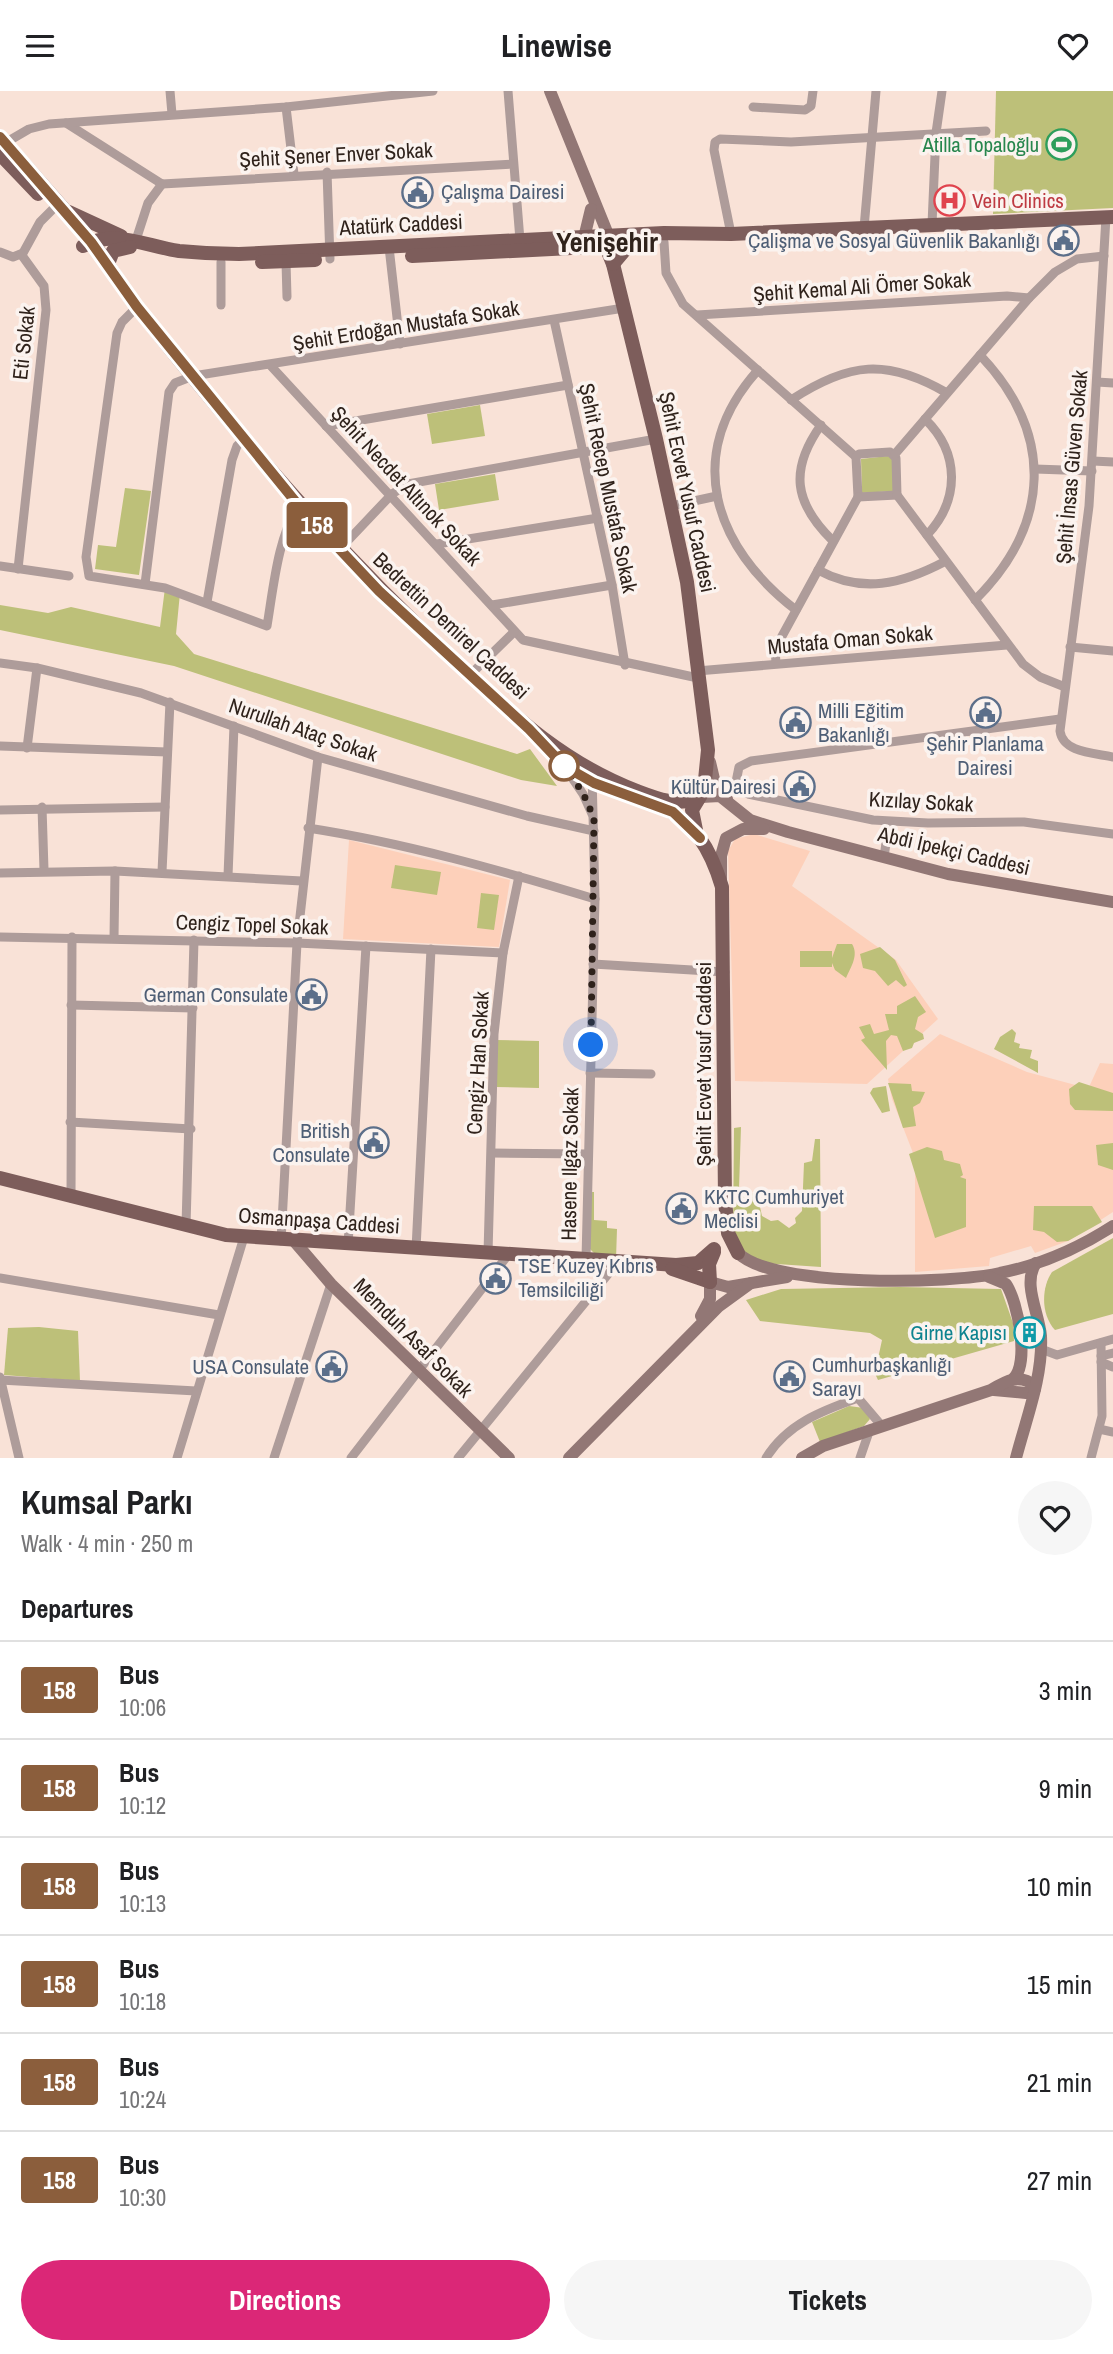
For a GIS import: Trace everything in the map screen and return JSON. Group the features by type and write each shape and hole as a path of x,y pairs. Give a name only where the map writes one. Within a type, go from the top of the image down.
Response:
{"main road":[{"name":"Şehit Ecvet Yusuf Caddesi","path":"550,91 591,204 603,220 685,566 697,675 714,779 731,805"},
{"name":"Bedrettin Demirel Caddesi","path":"2,145 59,207 299,506 379,591 529,729 564,766 669,810 681,817 700,838"},
{"path":"591,204 606,240"},
{"path":"591,204 584,243 613,264 630,240 603,220"},
{"path":"59,207 130,242"},
{"name":"Atatürk Caddesi","path":"630,240 1110,217"},
{"name":"Atatürk Caddesi","path":"89,247 130,242 171,250 209,253 330,255 606,240 664,242 728,234"},
{"name":"Atatürk Caddesi","path":"389,252 520,240 584,243"},
{"path":"107,264 113,251 130,242"},
{"name":"Atatürk Caddesi","path":"130,242 168,258 221,262 286,262 330,255"},
{"name":"Bedrettin Demirel Caddesi","path":"89,247 107,264 133,301"},
{"name":"Bedrettin Demirel Caddesi","path":"529,729 593,778 665,801 683,803 699,798"},
{"name":"Şehit Ecvet Yusuf Caddesi","path":"699,798 706,780 708,750"},
{"name":"Abdi İpekçi Caddesi","path":"699,798 716,795 756,823 884,857 989,883 1113,902"},
{"path":"699,798 691,815 700,838"},
{"name":"Abdi İpekçi Caddesi","path":"722,887 721,856 724,842 730,834 748,828 788,832"},
{"name":"Şehit Ecvet Yusuf Caddesi","path":"700,838 714,861 722,887 725,972 725,1199 728,1233 738,1253"},
{"name":"Osmanpaşa Caddesi","path":"0,1178 186,1226 288,1242 642,1264 692,1264 715,1249"},
{"name":"Şehit Ecvet Yusuf Caddesi","path":"710,1282 709,1264 722,1230 725,1199"},
{"path":"738,1253 761,1268 822,1276 906,1281 984,1276 1036,1263 1077,1246 1113,1226"},
{"name":"Memduh Asaf Sokak","path":"288,1242 509,1458"},
{"path":"1016,1458 1035,1388 1041,1349 1031,1283 1036,1263"},
{"name":"Osmanpaşa Caddesi","path":"642,1264 689,1274 710,1282"},
{"path":"686,1338 707,1307 710,1282 728,1287 822,1276"},
{"path":"802,1458 823,1446 991,1390 1013,1379 1019,1370 1021,1356 1015,1305 1006,1284 998,1278 984,1276"},
{"path":"569,1458 726,1299 751,1283"},
{"path":"1013,1379 1028,1381 1035,1388"},
{"path":"991,1390 1026,1392 1035,1388"}],"street":[{"path":"170,91 172,114"},
{"path":"2,145 37,127 66,123 286,107 433,91"},
{"path":"508,91 520,240"},
{"path":"753,107 805,110 811,106 813,91"},
{"path":"864,228 876,91"},
{"path":"932,224 936,133 942,91"},
{"path":"286,107 294,174"},
{"path":"66,123 162,184 148,203 130,242"},
{"path":"728,234 714,150 715,142 720,139 792,142 986,131"},
{"name":"Şehit Şener Enver Sokak","path":"162,184 294,174 513,164"},
{"path":"327,173 330,255"},
{"path":"0,251 9,256 21,254 40,222 59,207"},
{"name":"Şehit İnsas Güven Sokak","path":"1060,719 1092,466 1104,256 1110,217"},
{"path":"664,242 669,282 683,304 856,457 858,497 775,649 776,663"},
{"path":"389,252 400,344"},
{"name":"Eti Sokak","path":"18,569 46,310 44,286 21,254"},
{"path":"1065,687 1030,671 944,562 897,495 895,454 1029,297 1065,265 1083,258 1104,256"},
{"path":"221,262 221,306"},
{"path":"286,262 287,297"},
{"name":"Şehit Kemal Ali Ömer Sokak","path":"697,315 1007,296 1029,297"},
{"path":"133,301 117,333 86,557 89,576 145,584 207,602 267,626 277,568 291,521 299,506"},
{"name":"Şehit Erdoğan Mustafa Sokak","path":"193,376 271,366 624,308"},
{"name":"Şehit Recep Mustafa Sokak","path":"554,320 612,585 625,665"},
{"path":"975,600 1002,571 1017,546 1031,505 1035,469 1030,435 1023,414 1005,382 980,355"},
{"name":"Şehit Necdet Altınok Sokak","path":"271,366 437,544 513,632"},
{"path":"792,400 830,376 866,368 913,375 947,393"},
{"path":"758,370 727,418 717,463 717,496 735,546 750,568 762,582 796,610"},
{"path":"145,584 169,392 175,383 193,376"},
{"path":"1097,381 1113,383"},
{"path":"326,426 568,385"},
{"path":"925,419 943,443 952,478 943,514 927,535"},
{"path":"821,425 808,444 801,461 800,487 814,523 833,541"},
{"path":"207,602 232,460 237,446 245,438"},
{"path":"340,549 391,494 408,484 432,477 656,439"},
{"path":"856,457 859,454 895,454"},
{"path":"1035,469 1092,466 1113,462"},
{"path":"858,497 897,495"},
{"path":"671,506 717,496"},
{"path":"437,544 598,519"},
{"path":"818,570 854,583 884,584 914,577 944,562"},
{"path":"0,566 69,576"},
{"path":"492,605 612,585"},
{"path":"470,675 513,632"},
{"name":"Mustafa Oman Sokak","path":"513,632 536,645 625,665 697,675 776,663 1007,645"},
{"path":"1070,647 1113,651"},
{"name":"Nurullah Ataç Sokak","path":"0,663 37,668 170,702 318,757 527,816 594,831"},
{"path":"27,748 37,668"},
{"path":"162,872 170,702"},
{"path":"1060,719 1060,736 1068,747 1113,757"},
{"name":"Kızılay Sokak","path":"1060,719 751,761 739,767 736,782 740,789 748,794 889,821 1035,823 1113,834"},
{"path":"228,876 234,726"},
{"path":"0,746 167,752"},
{"path":"288,1242 297,943 318,757"},
{"name":"Hasene Ilgaz Sokak","path":"564,766 583,793 594,818"},
{"name":"Hasene Ilgaz Sokak","path":"586,1259 595,898 593,778"},
{"path":"0,810 42,807 165,807"},
{"path":"42,807 44,870"},
{"path":"884,857 889,821"},
{"path":"308,828 377,840 595,898"},
{"path":"0,873 115,870 302,881"},
{"path":"114,938 115,870"},
{"name":"Cengiz Han Sokak","path":"488,1254 494,1034 503,953 519,876"},
{"name":"Cengiz Topel Sokak","path":"0,937 297,943 503,953"},
{"path":"71,1198 72,937"},
{"path":"186,1226 191,1129 194,940"},
{"path":"348,1245 366,946"},
{"path":"416,1249 431,949"},
{"path":"593,964 725,972"},
{"path":"71,1005 193,1007"},
{"path":"590,1073 652,1074"},
{"path":"70,1122 191,1129"},
{"path":"492,1153 587,1154"},
{"path":"177,1458 244,1237"},
{"path":"351,1458 508,1255"},
{"path":"458,1458 618,1262"},
{"path":"0,1278 219,1315"},
{"path":"274,1458 331,1284"},
{"path":"1041,1349 1057,1355 1113,1339"},
{"path":"1091,1458 1102,1416 1101,1343"},
{"path":"1101,1359 1113,1353"},
{"path":"1101,1359 1113,1367"},
{"path":"19,1458 0,1378 196,1391"},
{"path":"765,1458 776,1441 807,1419 858,1398 876,1427 860,1458"},
{"path":"1099,1429 1113,1433"}],"shaded area":[{"path":"754,834 810,851 792,886 896,960 938,1019 867,1084 735,1081 728,851 735,839"},
{"path":"349,840 510,880 499,947 343,939"},
{"path":"940,1034 1027,1072 1094,1090 1113,1104 1113,1212 1068,1241 1035,1253 1031,1246 990,1258 989,1266 915,1272 915,1158 892,1099 888,1079"},
{"path":"1100,1063 1113,1064 1113,1095 1089,1087"}],"green space":[{"path":"996,91 1113,91 1113,208 993,214"},
{"path":"480,405 485,436 432,444 427,414"},
{"path":"888,456 892,458 894,491 862,493 861,459"},
{"path":"495,474 499,500 439,510 435,484"},
{"path":"125,488 151,491 139,575 95,569 98,545 116,547"},
{"path":"165,588 180,593 176,634 194,654 517,754 530,749 557,786 521,780 174,666 0,630 0,605 48,613 71,607 160,627"},
{"path":"395,865 441,872 437,895 391,888"},
{"path":"481,893 499,895 494,930 477,928"},
{"path":"837,944 852,944 854,948 854,961 846,978 835,970 832,963 832,967 800,967 800,951 832,951 832,958"},
{"path":"880,947 895,960 907,985 904,987 896,980 888,986 875,971 863,968 860,954"},
{"path":"915,996 926,1012 918,1017 915,1029 923,1034 924,1039 903,1051 897,1036 891,1035 886,1041 887,1070 861,1040 865,1038 859,1027 870,1024 874,1034 889,1030 885,1014 897,1014 897,1006"},
{"path":"1012,1029 1016,1033 1014,1042 1020,1044 1019,1048 1032,1050 1030,1058 1038,1061 1038,1073 994,1049 1000,1037"},
{"path":"496,1040 539,1041 539,1088 496,1087"},
{"path":"1079,1082 1113,1093 1113,1111 1075,1110 1070,1104 1069,1089"},
{"path":"888,1083 911,1084 912,1091 925,1092 920,1103 913,1107 916,1126 903,1128"},
{"path":"886,1086 890,1111 882,1113 870,1093 873,1088"},
{"path":"741,1127 739,1189 743,1194 757,1193 762,1216 771,1221 778,1220 789,1228 796,1223 795,1218 802,1211 804,1163 812,1161 815,1139 820,1139 821,1267 761,1263 746,1256 733,1239 734,1128"},
{"path":"1113,1143 1113,1170 1098,1165 1096,1145"},
{"path":"927,1147 942,1151 944,1160 960,1164 963,1175 960,1177 966,1179 966,1227 935,1238 909,1154"},
{"path":"590,1192 594,1192 594,1220 607,1221 607,1228 617,1229 616,1259 599,1258 588,1247"},
{"path":"1034,1206 1092,1206 1102,1222 1068,1241 1057,1242 1044,1232 1033,1230"},
{"path":"1113,1238 1113,1314 1055,1330 1045,1309 1044,1293 1048,1278 1052,1272"},
{"path":"781,1289 1001,1289 1013,1323 1014,1341 878,1380 869,1361 879,1354 882,1340 870,1333 760,1321 746,1300"},
{"path":"39,1327 78,1331 80,1381 4,1375 8,1328"},
{"path":"849,1406 864,1408 870,1419 864,1426 820,1442 812,1422"}],"bus line":[{"name":"158","path":"0,137 91,242 128,296 299,506 379,591 529,729 547,752 564,766 594,783 673,812 700,838"}],"place":[{"name":"Atilla Topaloğlu","path":"1062,145"},
{"name":"Çalışma Dairesi","path":"418,192"},
{"name":"Vein Clinics","path":"949,201"},
{"name":"Çalişma ve Sosyal Güvenlik Bakanlığı","path":"1063,241"},
{"name":"Şehir Planlama Dairesi","path":"985,712"},
{"name":"Milli Eğitim Bakanlığı","path":"795,723"},
{"name":"Kültür Dairesi","path":"799,787"},
{"name":"German Consulate","path":"311,995"},
{"name":"British Consulate","path":"373,1143"},
{"name":"KKTC Cumhuriyet Meclisi","path":"681,1209"},
{"name":"TSE Kuzey Kıbrıs Temsilciliği","path":"495,1278"},
{"name":"Girne Kapısı","path":"1030,1333"},
{"name":"USA Consulate","path":"332,1367"},
{"name":"Cumhurbaşkanlığı Sarayı","path":"789,1377"}],"district":[{"name":"Yenişehir","path":"607,242"}],"route":[{"path":"564,766 583,793 594,818 591,1045"}]}
